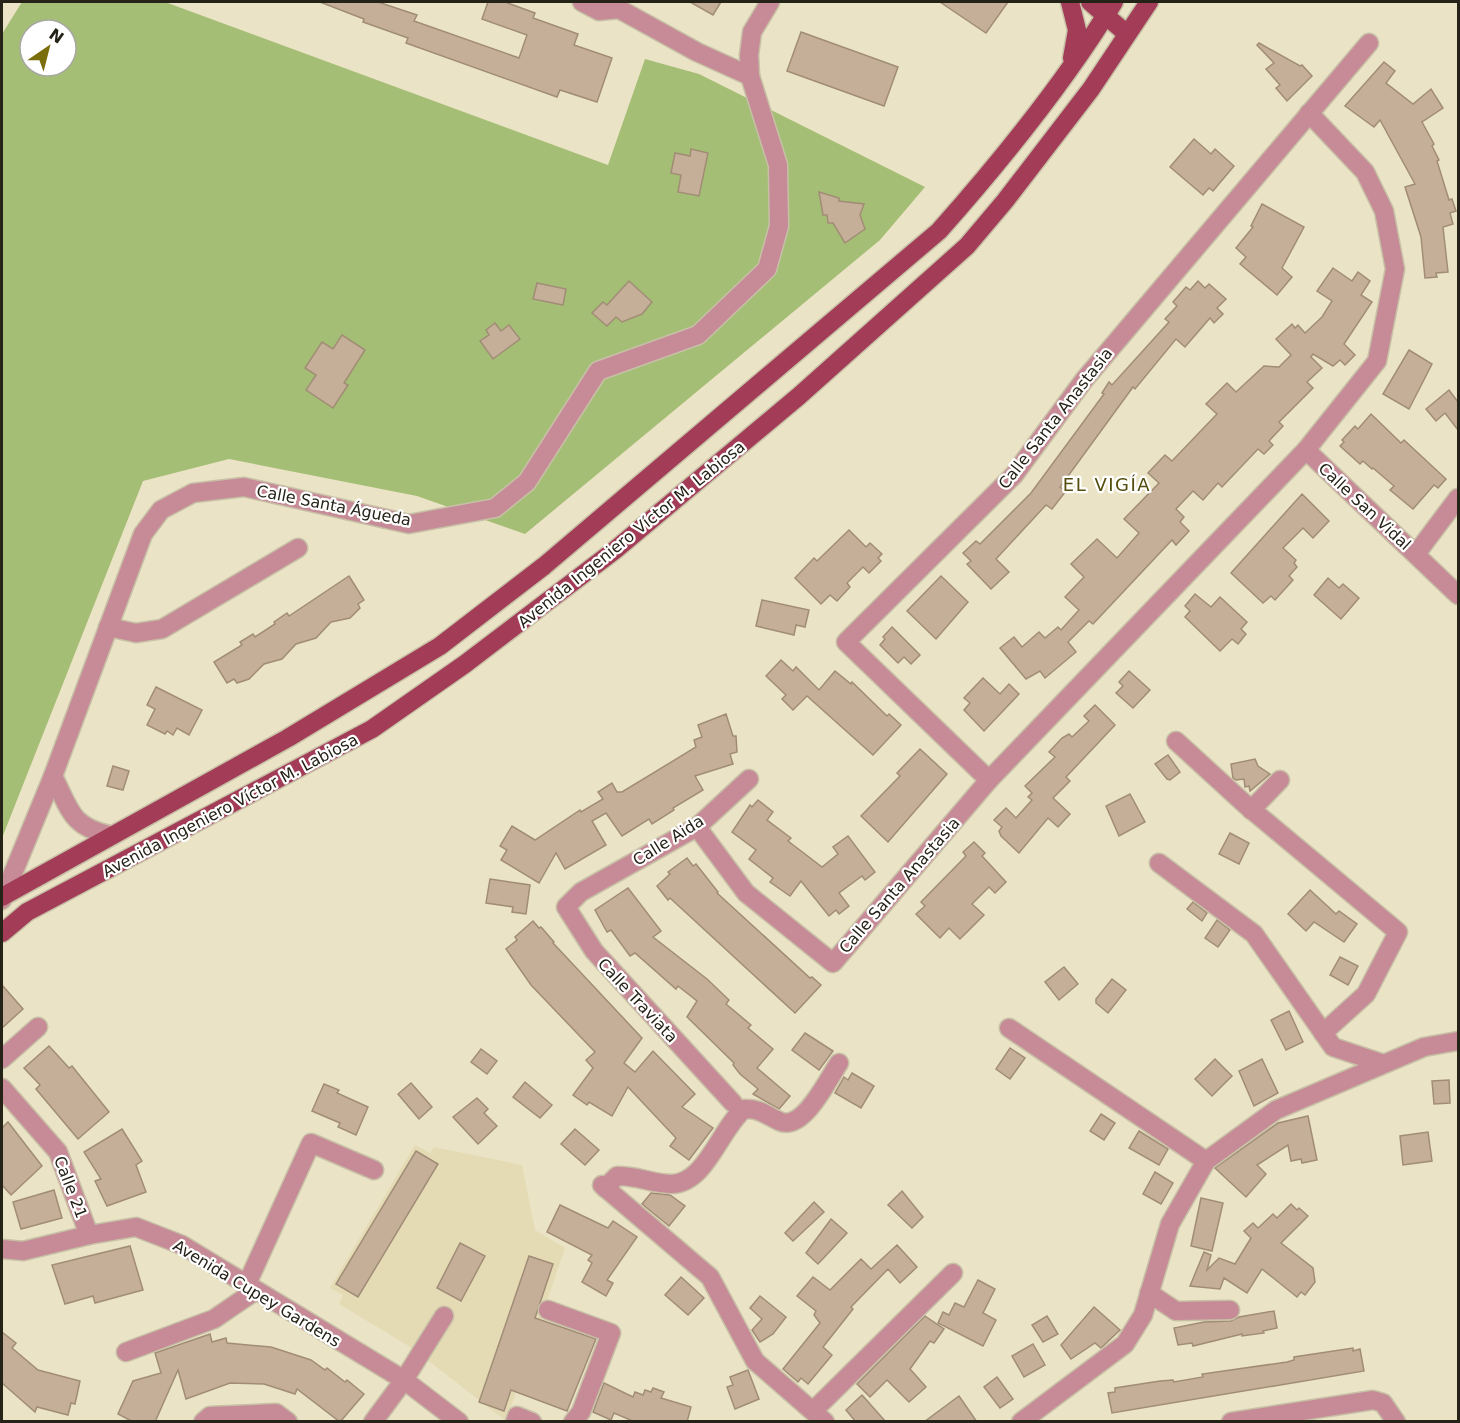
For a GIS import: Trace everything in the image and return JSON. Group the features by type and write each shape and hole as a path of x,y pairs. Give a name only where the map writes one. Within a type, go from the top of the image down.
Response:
{"main road":[{"path":"1070,2 1077,30 1071,64"},
{"path":"1090,2 1109,8 1127,34"},
{"name":"Avenida Ingeniero Víctor M. Labiosa","path":"2,933 27,912 372,729 473,658 615,550 808,388 966,246 1005,201 1091,89 1149,2"},
{"name":"Avenida Ingeniero Víctor M. Labiosa","path":"2,897 109,835 288,738 440,646 544,566 939,231 982,182 1071,64 1109,8"}],"street":[{"path":"582,2 599,11 619,9 697,52 750,76"},
{"name":"Calle Santa Águeda","path":"2,897 53,776 143,534 161,510 193,493 244,487 409,524 495,508 527,482 598,371 698,335 767,269 779,226 778,165 750,76 749,55 752,32 770,2"},
{"name":"Calle Santa Anastasia","path":"989,780 846,642 1014,475 1084,380 1369,43"},
{"name":"Calle San Vidal","path":"1310,113 1365,172 1384,211 1395,269 1377,361 1306,450 1458,595"},
{"name":"Calle Santa Anastasia","path":"697,827 746,893 833,963 989,780 1306,450"},
{"path":"1416,554 1458,498"},
{"path":"108,627 136,633 162,629 298,548"},
{"path":"1176,741 1251,810 1398,932 1366,993 1323,1033"},
{"path":"53,776 76,822 93,831 109,835"},
{"name":"Calle Aida","path":"580,892 697,827 749,779"},
{"path":"1251,810 1280,780"},
{"path":"1160,863 1254,934 1333,1047 1381,1063"},
{"name":"Calle Traviata","path":"580,892 566,908 594,951 733,1103"},
{"path":"2,1059 38,1027"},
{"path":"1009,1028 1206,1161"},
{"path":"1021,1422 1125,1344 1143,1315 1170,1224 1206,1161 1276,1110 1381,1063 1424,1047 1458,1041"},
{"path":"839,1063 805,1114 792,1123 782,1123 756,1108 744,1109 722,1135 696,1174 688,1181 672,1184 617,1176 604,1186 710,1277 755,1361 819,1416 953,1273"},
{"name":"Calle 21","path":"2,1088 58,1152 89,1235"},
{"path":"126,1352 214,1319 250,1288 311,1143 374,1170"},
{"name":"Avenida Cupey Gardens","path":"2,1249 23,1251 89,1235 136,1227 182,1245 404,1380 459,1422"},
{"path":"1149,1293 1176,1311 1230,1310"},
{"path":"548,1310 611,1333 581,1412 573,1422"},
{"path":"373,1422 404,1380 444,1316"},
{"path":"1231,1422 1373,1400 1383,1403 1396,1422"},
{"path":"203,1422 210,1416 276,1413 288,1422"},
{"path":"515,1422 517,1416 532,1422"}],"shaded area":[{"path":"415,1145 430,1153 434,1147 522,1165 535,1230 565,1248 506,1421 412,1348 339,1304 343,1295 330,1288"}],"green space":[{"path":"22,2 165,2 608,165 645,59 699,74 925,187 880,240 525,534 417,496 229,459 143,481 2,838 2,34"}],"building":[{"path":"320,2 378,2 417,15 414,21 519,58 527,35 482,19 488,2 505,2 535,13 533,18 578,34 574,45 612,58 597,102 560,90 557,97 406,43 408,38 363,22 364,19"},
{"path":"690,2 721,2 713,15"},
{"path":"940,2 1008,2 986,33"},
{"path":"801,32 898,67 884,106 787,71"},
{"path":"1259,43 1300,66 1302,65 1312,76 1287,101 1276,88 1280,85 1266,69 1274,63 1257,45"},
{"path":"1384,62 1395,71 1386,83 1413,104 1431,89 1443,108 1422,122 1434,144 1432,146 1439,160 1437,161 1449,200 1452,199 1456,211 1450,213 1453,224 1443,227 1448,272 1436,273 1437,277 1425,278 1421,237 1405,187 1415,184 1380,120 1374,127 1345,106"},
{"path":"1194,139 1211,154 1215,149 1234,166 1213,191 1209,188 1203,195 1170,167"},
{"path":"691,149 708,153 699,196 678,192 681,175 671,173 675,153 690,156"},
{"path":"819,192 839,198 839,201 864,204 860,215 865,229 845,243 833,223 828,223 827,215 823,215"},
{"path":"1262,204 1304,227 1282,268 1292,277 1277,295 1240,264 1246,257 1236,248 1253,227 1251,226"},
{"path":"1333,268 1352,281 1358,272 1370,281 1361,295 1372,302 1344,344 1355,355 1345,365 1340,360 1333,366 1313,354 1311,357 1322,368 1307,382 1313,388 1279,422 1283,426 1269,441 1273,445 1264,454 1258,449 1222,487 1218,483 1203,500 1193,491 1176,509 1184,517 1180,522 1189,531 1176,545 1172,540 1093,624 1089,621 1068,642 1076,652 1045,678 1040,671 1026,679 1000,648 1014,637 1022,647 1039,632 1045,638 1058,627 1061,630 1079,610 1065,597 1084,577 1071,564 1097,539 1117,558 1139,533 1124,519 1159,483 1148,473 1165,455 1172,461 1217,414 1206,404 1227,383 1236,392 1264,366 1279,367 1291,355 1276,339 1292,324 1295,328 1298,325 1305,333 1322,317 1332,301 1317,291"},
{"path":"629,281 652,302 642,314 622,322 616,317 607,326 592,313 603,302 607,305"},
{"path":"1198,281 1205,288 1209,284 1226,299 1217,308 1223,314 1214,323 1210,318 1185,347 1176,339 1135,389 1133,387 1060,487 1066,491 1052,509 1046,505 996,559 1009,572 991,589 967,564 971,561 963,553 976,541 980,544 1031,493 1104,394 1102,393 1109,382 1112,385 1169,322 1165,319 1177,306 1173,302 1186,287 1190,290"},
{"path":"537,283 566,289 563,305 533,299"},
{"path":"495,323 501,331 509,325 520,339 493,359 480,341 489,335 486,330"},
{"path":"342,335 365,350 344,383 348,385 333,408 306,390 316,375 305,368 322,342 333,349"},
{"path":"1409,350 1432,364 1409,409 1383,394"},
{"path":"1449,390 1458,402 1458,430 1445,413 1436,421 1426,409"},
{"path":"1371,414 1401,443 1404,440 1446,479 1438,488 1434,485 1413,509 1390,490 1394,486 1363,461 1360,464 1340,446 1344,442 1342,440 1355,426 1358,429"},
{"path":"1302,494 1329,521 1313,538 1303,528 1283,548 1296,560 1294,563 1297,567 1289,576 1293,580 1275,600 1271,596 1263,603 1231,573"},
{"path":"849,530 866,547 870,543 882,554 878,558 881,561 869,573 863,567 847,583 850,587 837,601 830,595 821,604 795,578 814,558 817,561"},
{"path":"349,576 364,600 358,604 360,608 350,618 331,622 316,638 296,644 282,659 264,664 249,679 237,683 234,679 227,683 214,662 242,645 240,642 253,634 255,637 287,613 289,616"},
{"path":"941,576 968,602 936,639 907,611"},
{"path":"1328,578 1339,588 1343,584 1359,598 1341,619 1314,595"},
{"path":"1195,594 1211,607 1220,597 1247,622 1241,629 1246,634 1238,644 1232,639 1220,651 1185,617 1190,611 1185,606"},
{"path":"762,600 809,610 805,627 796,625 794,635 756,626"},
{"path":"892,627 920,655 911,664 904,657 898,663 880,645 885,639 883,637"},
{"path":"781,660 793,671 796,667 819,690 835,671 851,684 852,682 887,716 889,714 901,725 873,755 807,696 793,710 782,699 786,695 766,676"},
{"path":"1129,671 1150,690 1133,708 1116,693 1123,686 1119,682"},
{"path":"983,678 1000,694 1009,684 1019,694 984,731 964,710 970,703 964,698"},
{"path":"156,687 202,710 189,735 177,728 173,735 167,731 165,734 147,725 155,709 147,705"},
{"path":"1095,705 1115,725 1066,777 1070,781 1053,798 1070,814 1058,827 1048,818 1019,853 1001,836 999,831 1002,827 994,820 1006,808 1016,818 1032,800 1028,797 1032,793 1025,786 1055,757 1049,752 1062,738 1069,734 1072,737 1089,721 1084,716"},
{"path":"726,714 733,736 736,736 737,752 730,754 733,764 695,776 703,790 673,808 674,810 652,824 649,819 622,836 606,813 592,821 606,845 565,869 556,853 539,883 501,860 507,850 500,846 512,826 535,840 580,810 581,812 603,799 598,792 612,783 617,792 622,792 696,747 694,740 702,737 698,725"},
{"path":"920,749 947,774 888,842 861,816 900,776 897,773"},
{"path":"1168,755 1180,772 1170,780 1155,764"},
{"path":"1255,759 1258,766 1270,774 1250,791 1249,786 1245,787 1244,779 1233,778 1231,764"},
{"path":"113,766 129,771 123,790 107,786"},
{"path":"1130,794 1145,822 1119,836 1106,806"},
{"path":"758,800 773,812 767,820 791,838 788,841 822,867 838,854 833,847 848,836 875,872 865,880 862,876 839,893 849,906 839,914 836,910 829,916 801,881 790,896 770,882 773,878 749,859 756,850 732,832 750,805 752,807"},
{"path":"1230,833 1249,843 1239,864 1219,854"},
{"path":"974,842 985,853 982,856 1006,882 995,893 989,887 972,904 984,915 960,939 949,928 940,938 916,914 925,906 921,902 966,856 963,852"},
{"path":"687,858 693,866 696,864 717,893 810,978 812,977 821,985 795,1013 670,898 668,900 657,886 670,874 668,872"},
{"path":"490,879 530,885 526,914 512,912 513,907 486,903"},
{"path":"628,888 661,931 653,937 707,979 729,1000 726,1004 751,1025 748,1028 773,1049 757,1068 790,1096 779,1109 753,1094 758,1089 740,1074 733,1065 734,1063 687,1017 697,1001 678,986 676,989 635,953 630,956 611,930 607,932 595,910"},
{"path":"1310,890 1336,914 1339,911 1357,924 1344,942 1314,922 1306,931 1288,914"},
{"path":"1193,902 1207,913 1202,921 1187,909"},
{"path":"1217,920 1230,930 1218,947 1205,938"},
{"path":"533,921 642,1038 624,1063 635,1072 653,1051 695,1094 682,1107 713,1128 689,1160 670,1146 676,1138 628,1087 612,1116 589,1102 587,1105 573,1095 593,1068 586,1060 595,1052 531,985 506,949 517,940 515,937"},
{"path":"1340,957 1358,966 1348,985 1330,975"},
{"path":"1064,967 1078,984 1059,1000 1045,982"},
{"path":"1112,979 1126,990 1108,1013 1096,1003 1096,999"},
{"path":"2,985 23,1009 2,1028"},
{"path":"1289,1011 1303,1042 1286,1050 1271,1020"},
{"path":"805,1033 833,1051 819,1070 792,1050"},
{"path":"49,1046 69,1068 72,1066 109,1112 78,1139 36,1089 40,1085 24,1068"},
{"path":"1010,1048 1025,1058 1010,1079 996,1069"},
{"path":"481,1049 497,1061 487,1074 471,1062"},
{"path":"1215,1059 1232,1076 1212,1096 1195,1079"},
{"path":"1262,1059 1278,1093 1254,1106 1239,1071"},
{"path":"852,1073 874,1086 861,1108 835,1093 844,1077 848,1080"},
{"path":"1449,1080 1450,1103 1434,1104 1432,1081"},
{"path":"525,1082 552,1105 540,1118 513,1097"},
{"path":"411,1083 432,1107 419,1119 398,1094"},
{"path":"324,1084 339,1090 337,1093 368,1107 356,1135 338,1127 340,1123 312,1111"},
{"path":"477,1098 488,1109 484,1113 497,1126 478,1144 453,1117"},
{"path":"1101,1114 1115,1123 1104,1140 1090,1131"},
{"path":"1308,1116 1317,1160 1302,1163 1301,1159 1291,1161 1288,1145 1257,1165 1266,1174 1246,1197 1215,1168 1278,1123"},
{"path":"8,1122 42,1166 11,1195 2,1185 2,1128"},
{"path":"122,1129 142,1161 136,1165 146,1192 107,1206 95,1181 101,1179 84,1152"},
{"path":"575,1129 599,1150 585,1165 561,1144"},
{"path":"1139,1131 1168,1149 1159,1165 1129,1148"},
{"path":"1428,1132 1432,1161 1403,1165 1400,1136"},
{"path":"416,1151 438,1164 358,1297 336,1284"},
{"path":"1155,1172 1173,1183 1161,1204 1143,1194"},
{"path":"54,1190 62,1218 21,1229 13,1202"},
{"path":"902,1191 923,1217 912,1228 888,1205"},
{"path":"651,1193 670,1195 685,1206 669,1226 642,1204"},
{"path":"1201,1198 1223,1203 1212,1251 1191,1246"},
{"path":"814,1202 824,1212 793,1241 785,1233"},
{"path":"1291,1204 1308,1216 1281,1243 1313,1268 1315,1282 1305,1295 1301,1292 1297,1297 1262,1269 1247,1293 1224,1278 1220,1289 1190,1286 1204,1252 1211,1255 1207,1270 1219,1258 1235,1264 1251,1238 1244,1231 1253,1223 1258,1228 1273,1214 1277,1218"},
{"path":"560,1205 608,1228 613,1221 637,1237 607,1280 613,1283 606,1296 582,1282 592,1263 588,1260 592,1255 547,1232"},
{"path":"831,1219 847,1233 818,1264 806,1253"},
{"path":"460,1243 485,1256 461,1301 437,1288"},
{"path":"897,1245 917,1267 900,1283 888,1269 851,1307 853,1309 823,1347 832,1355 808,1384 801,1378 798,1382 783,1369 820,1323 814,1315 816,1311 797,1296 813,1277 830,1290 861,1259 871,1269"},
{"path":"130,1246 143,1290 95,1303 93,1296 65,1304 52,1265"},
{"path":"529,1256 553,1264 535,1318 596,1339 567,1411 511,1390 504,1411 479,1402"},
{"path":"681,1277 704,1298 688,1315 665,1295"},
{"path":"978,1280 995,1289 983,1313 996,1320 983,1346 938,1323 943,1312 949,1315 955,1303 964,1307"},
{"path":"760,1296 786,1317 773,1334 760,1342 752,1330 762,1319 750,1308"},
{"path":"1094,1307 1120,1330 1101,1348 1095,1343 1071,1359 1061,1345"},
{"path":"1274,1311 1277,1328 1263,1331 1264,1333 1242,1336 1242,1334 1193,1346 1192,1343 1178,1345 1174,1328 1204,1322 1231,1321 1239,1317"},
{"path":"925,1316 944,1329 934,1343 930,1341 910,1369 926,1387 909,1402 887,1380 870,1397 857,1384"},
{"path":"1047,1316 1058,1334 1043,1342 1032,1325"},
{"path":"2,1332 16,1343 12,1348 38,1370 80,1381 75,1404 71,1403 68,1415 37,1407 35,1412 2,1383"},
{"path":"210,1334 212,1342 226,1338 227,1343 271,1347 311,1360 325,1370 327,1368 345,1382 347,1380 364,1394 340,1422 297,1389 295,1394 264,1384 230,1383 186,1399 178,1370 155,1422 133,1422 118,1414 133,1381 161,1373 155,1353"},
{"path":"1033,1344 1045,1365 1024,1377 1012,1356"},
{"path":"1353,1348 1353,1351 1360,1349 1364,1371 1112,1413 1108,1393 1115,1392 1115,1388 1160,1381 1173,1380 1174,1382 1203,1377 1202,1374 1287,1362 1294,1360 1294,1357"},
{"path":"748,1370 759,1399 735,1409 727,1387 733,1385 730,1377"},
{"path":"997,1377 1013,1399 1000,1408 984,1387"},
{"path":"604,1383 633,1397 635,1392 643,1395 645,1390 651,1392 653,1388 664,1392 661,1398 691,1407 687,1422 635,1422 614,1413 611,1420 593,1412"},
{"path":"862,1395 886,1422 856,1422 846,1410"},
{"path":"959,1396 977,1422 924,1422"}],"district":[{"name":"EL VIGÍA","path":"1107,485"}]}
